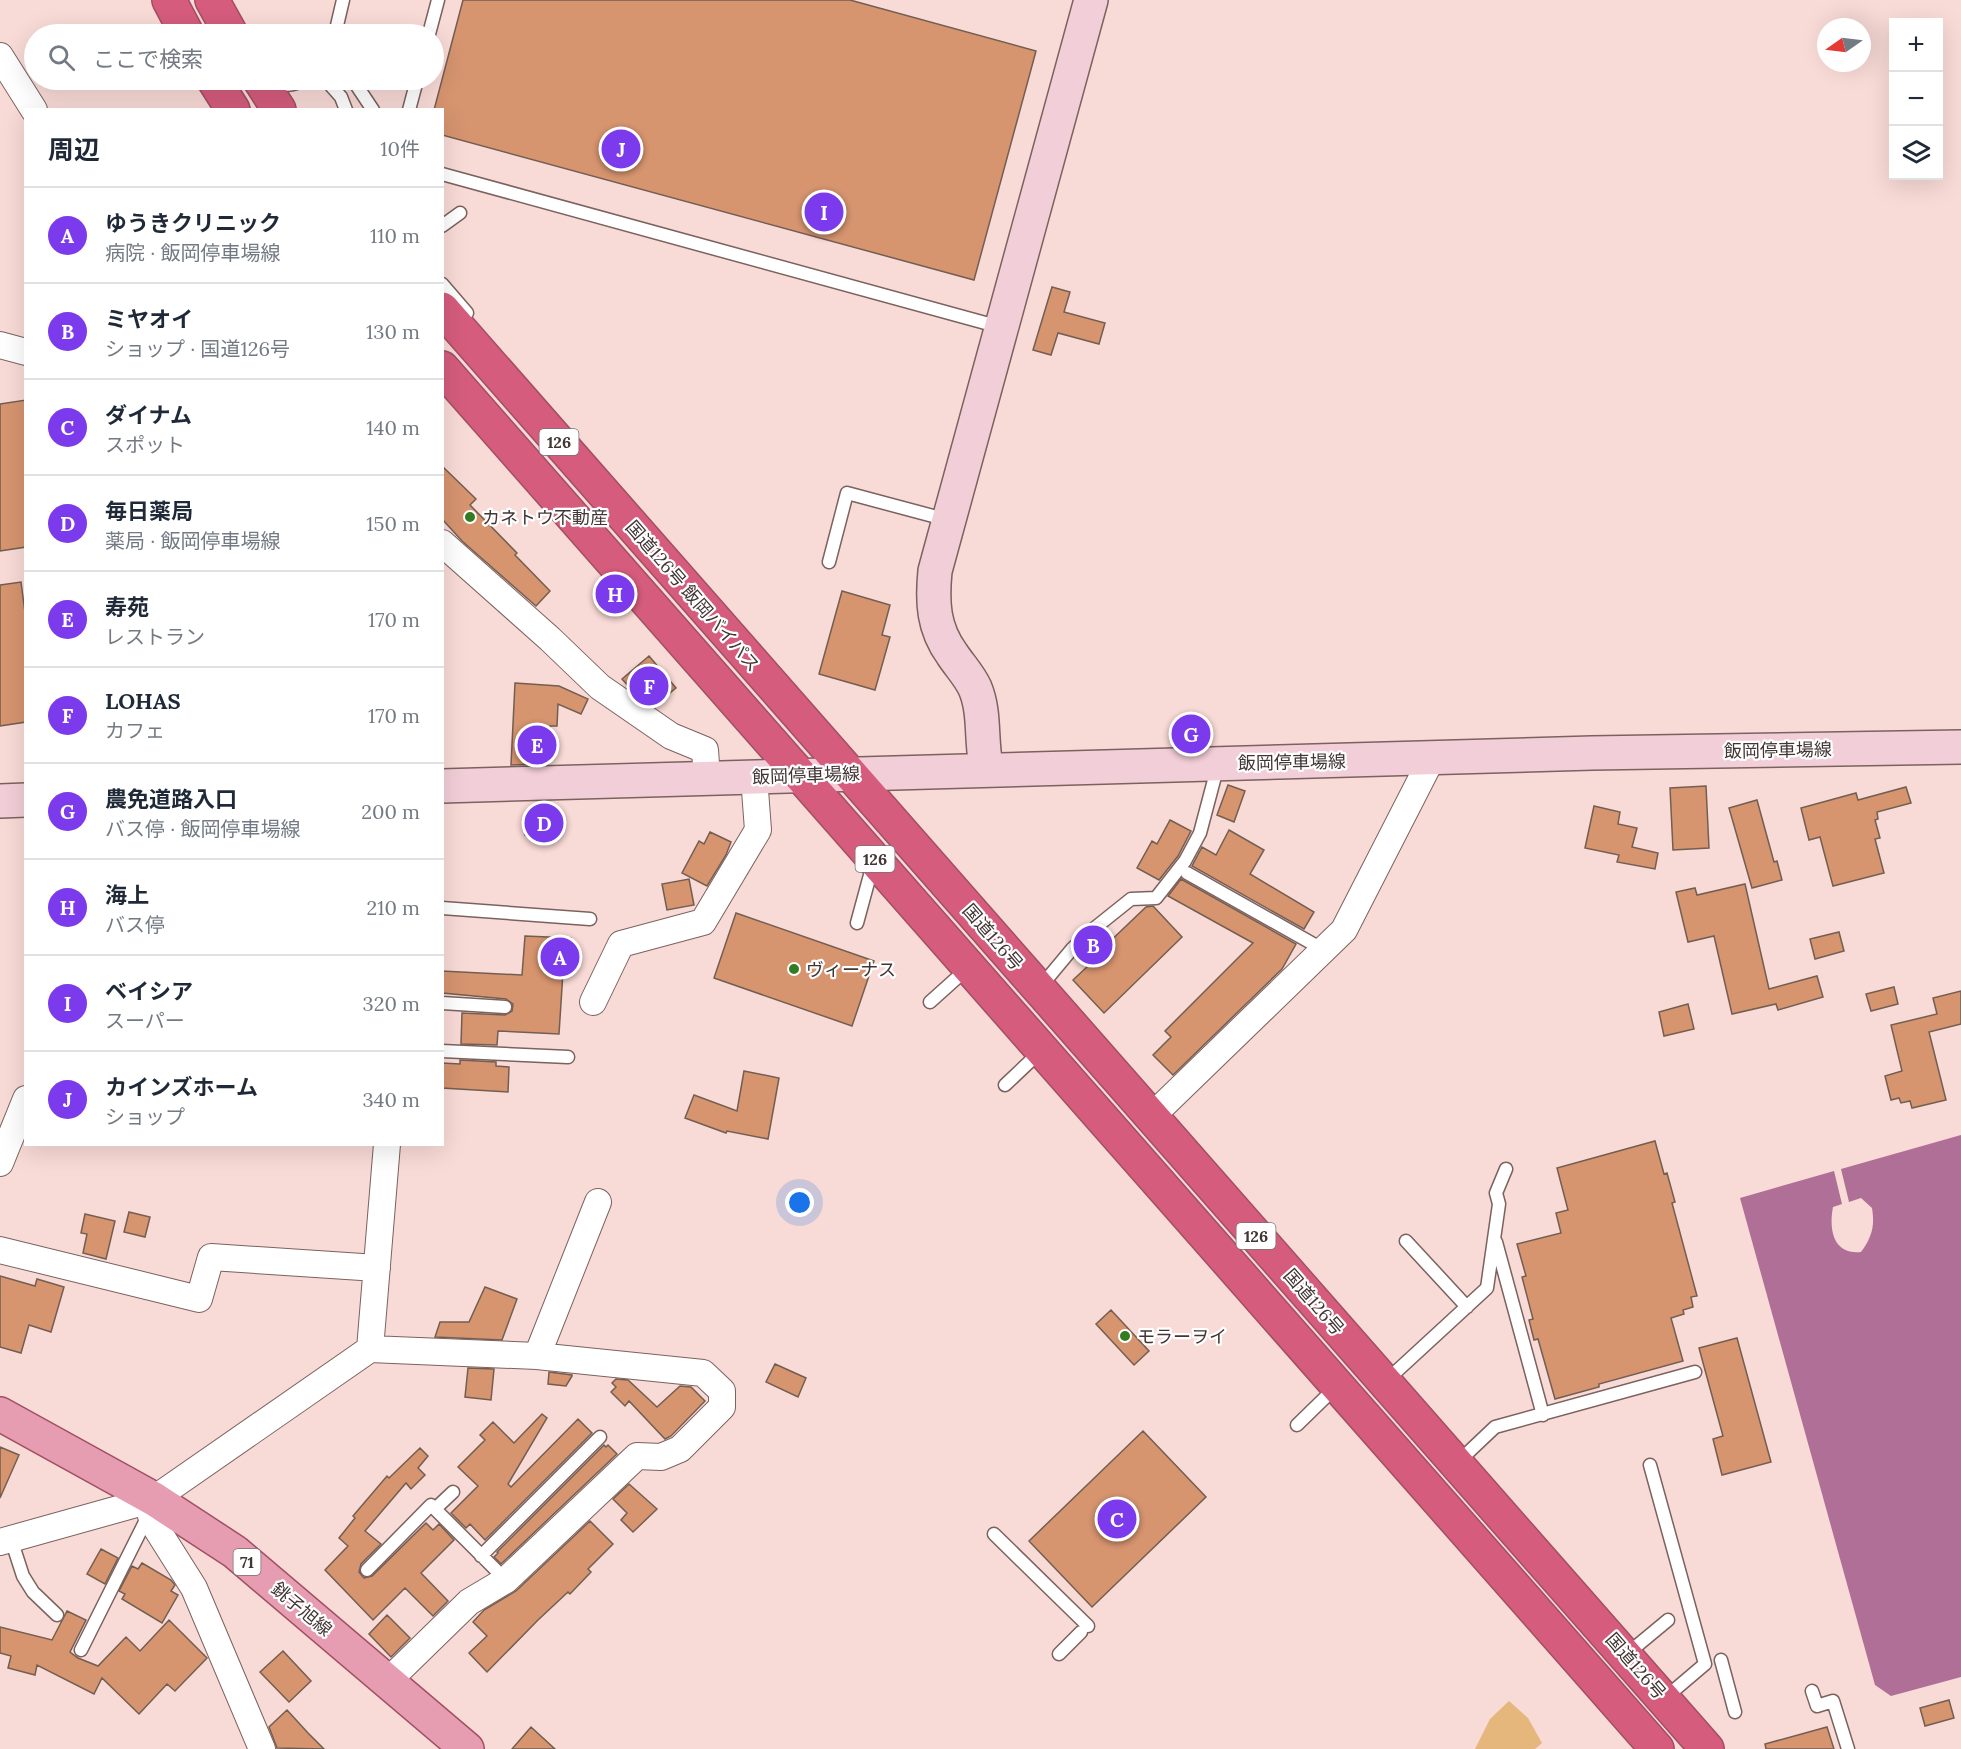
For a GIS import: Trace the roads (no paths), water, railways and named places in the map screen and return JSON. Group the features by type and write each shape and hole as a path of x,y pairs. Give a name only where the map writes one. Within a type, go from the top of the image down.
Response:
{"highway":[{"path":"169,0 182,24"},
{"path":"212,0 225,24"},
{"path":"220,90 232,108"},
{"path":"266,90 278,108"},
{"name":"国道126号 飯岡バイパス","path":"444,311 850,773"},
{"name":"国道126号 飯岡バイパス","path":"444,370 801,775"},
{"name":"国道126号","path":"850,773 1707,1749"},
{"name":"国道126号","path":"801,775 1657,1749"}],"main road":[{"path":"987,770 983,754 979,702 975,688 942,639 936,622 933,601 935,571 1091,0"},
{"name":"飯岡停車場線","path":"444,786 1432,758 1961,747"},
{"path":"0,801 24,800"},
{"name":"銚子旭線","path":"0,1414 235,1552 467,1749"}],"street":[{"path":"0,57 33,108"},
{"path":"0,345 24,351"},
{"path":"444,545 600,687 671,736 705,750 707,778"},
{"path":"1151,1117 1244,1036 1322,949 1344,930 1432,758"},
{"path":"593,1002 621,944 704,921 758,830 754,777"},
{"path":"0,1163 24,1104"},
{"path":"370,1349 387,1146"},
{"path":"537,1356 598,1202"},
{"path":"0,1250 199,1299 210,1257 377,1268"},
{"path":"5,1540 152,1505 370,1349 537,1356 703,1373 722,1391 722,1407 680,1449 661,1456 637,1456 506,1580 469,1602 388,1682"},
{"path":"152,1505 153,1523 194,1588 262,1749"}],"lane":[{"path":"337,24 343,0"},
{"path":"432,24 438,0"},
{"path":"335,90 341,97 345,108"},
{"path":"360,90 372,108"},
{"path":"410,108 414,90"},
{"path":"444,175 1002,327"},
{"path":"444,224 459,213"},
{"path":"444,286 473,320"},
{"path":"548,410 581,468"},
{"path":"829,562 847,493 949,520"},
{"path":"1042,992 1047,979 1072,948 1131,899 1156,898 1185,861 1200,833 1218,764"},
{"path":"857,923 874,858"},
{"path":"1187,873 1322,949"},
{"path":"444,908 590,919"},
{"path":"930,1002 970,966"},
{"path":"444,1003 505,1007"},
{"path":"1005,1085 1042,1049"},
{"path":"444,1051 568,1057"},
{"path":"1385,1382 1487,1288 1499,1204 1496,1193 1506,1169"},
{"path":"1494,1235 1543,1415"},
{"path":"1406,1241 1467,1307"},
{"path":"1456,1463 1496,1427 1695,1372"},
{"path":"1297,1425 1338,1385"},
{"path":"482,1556 600,1437"},
{"path":"1650,1465 1705,1664 1664,1698"},
{"path":"435,1509 453,1492"},
{"path":"81,1650 152,1505"},
{"path":"368,1569 431,1505 506,1580"},
{"path":"994,1534 1085,1629 1059,1654"},
{"path":"5,1540 33,1592 57,1615"},
{"path":"1626,1655 1668,1620"},
{"path":"1721,1660 1735,1712"},
{"path":"1812,1691 1817,1706 1833,1701 1848,1749"}],"place":[{"name":"カインズホーム","path":"621,149"},
{"name":"ベイシア","path":"824,212"},
{"name":"カネトウ不動産","path":"470,517"},
{"name":"海上","path":"615,594"},
{"name":"LOHAS","path":"649,686"},
{"name":"農免道路入口","path":"1191,734"},
{"name":"寿苑","path":"537,745"},
{"name":"毎日薬局","path":"544,823"},
{"name":"ミヤオイ","path":"1093,945"},
{"name":"ゆうきクリニック","path":"560,957"},
{"name":"ヴィーナス","path":"794,969"},
{"name":"モラーヲイ","path":"1125,1336"},
{"name":"ダイナム","path":"1117,1519"}]}
